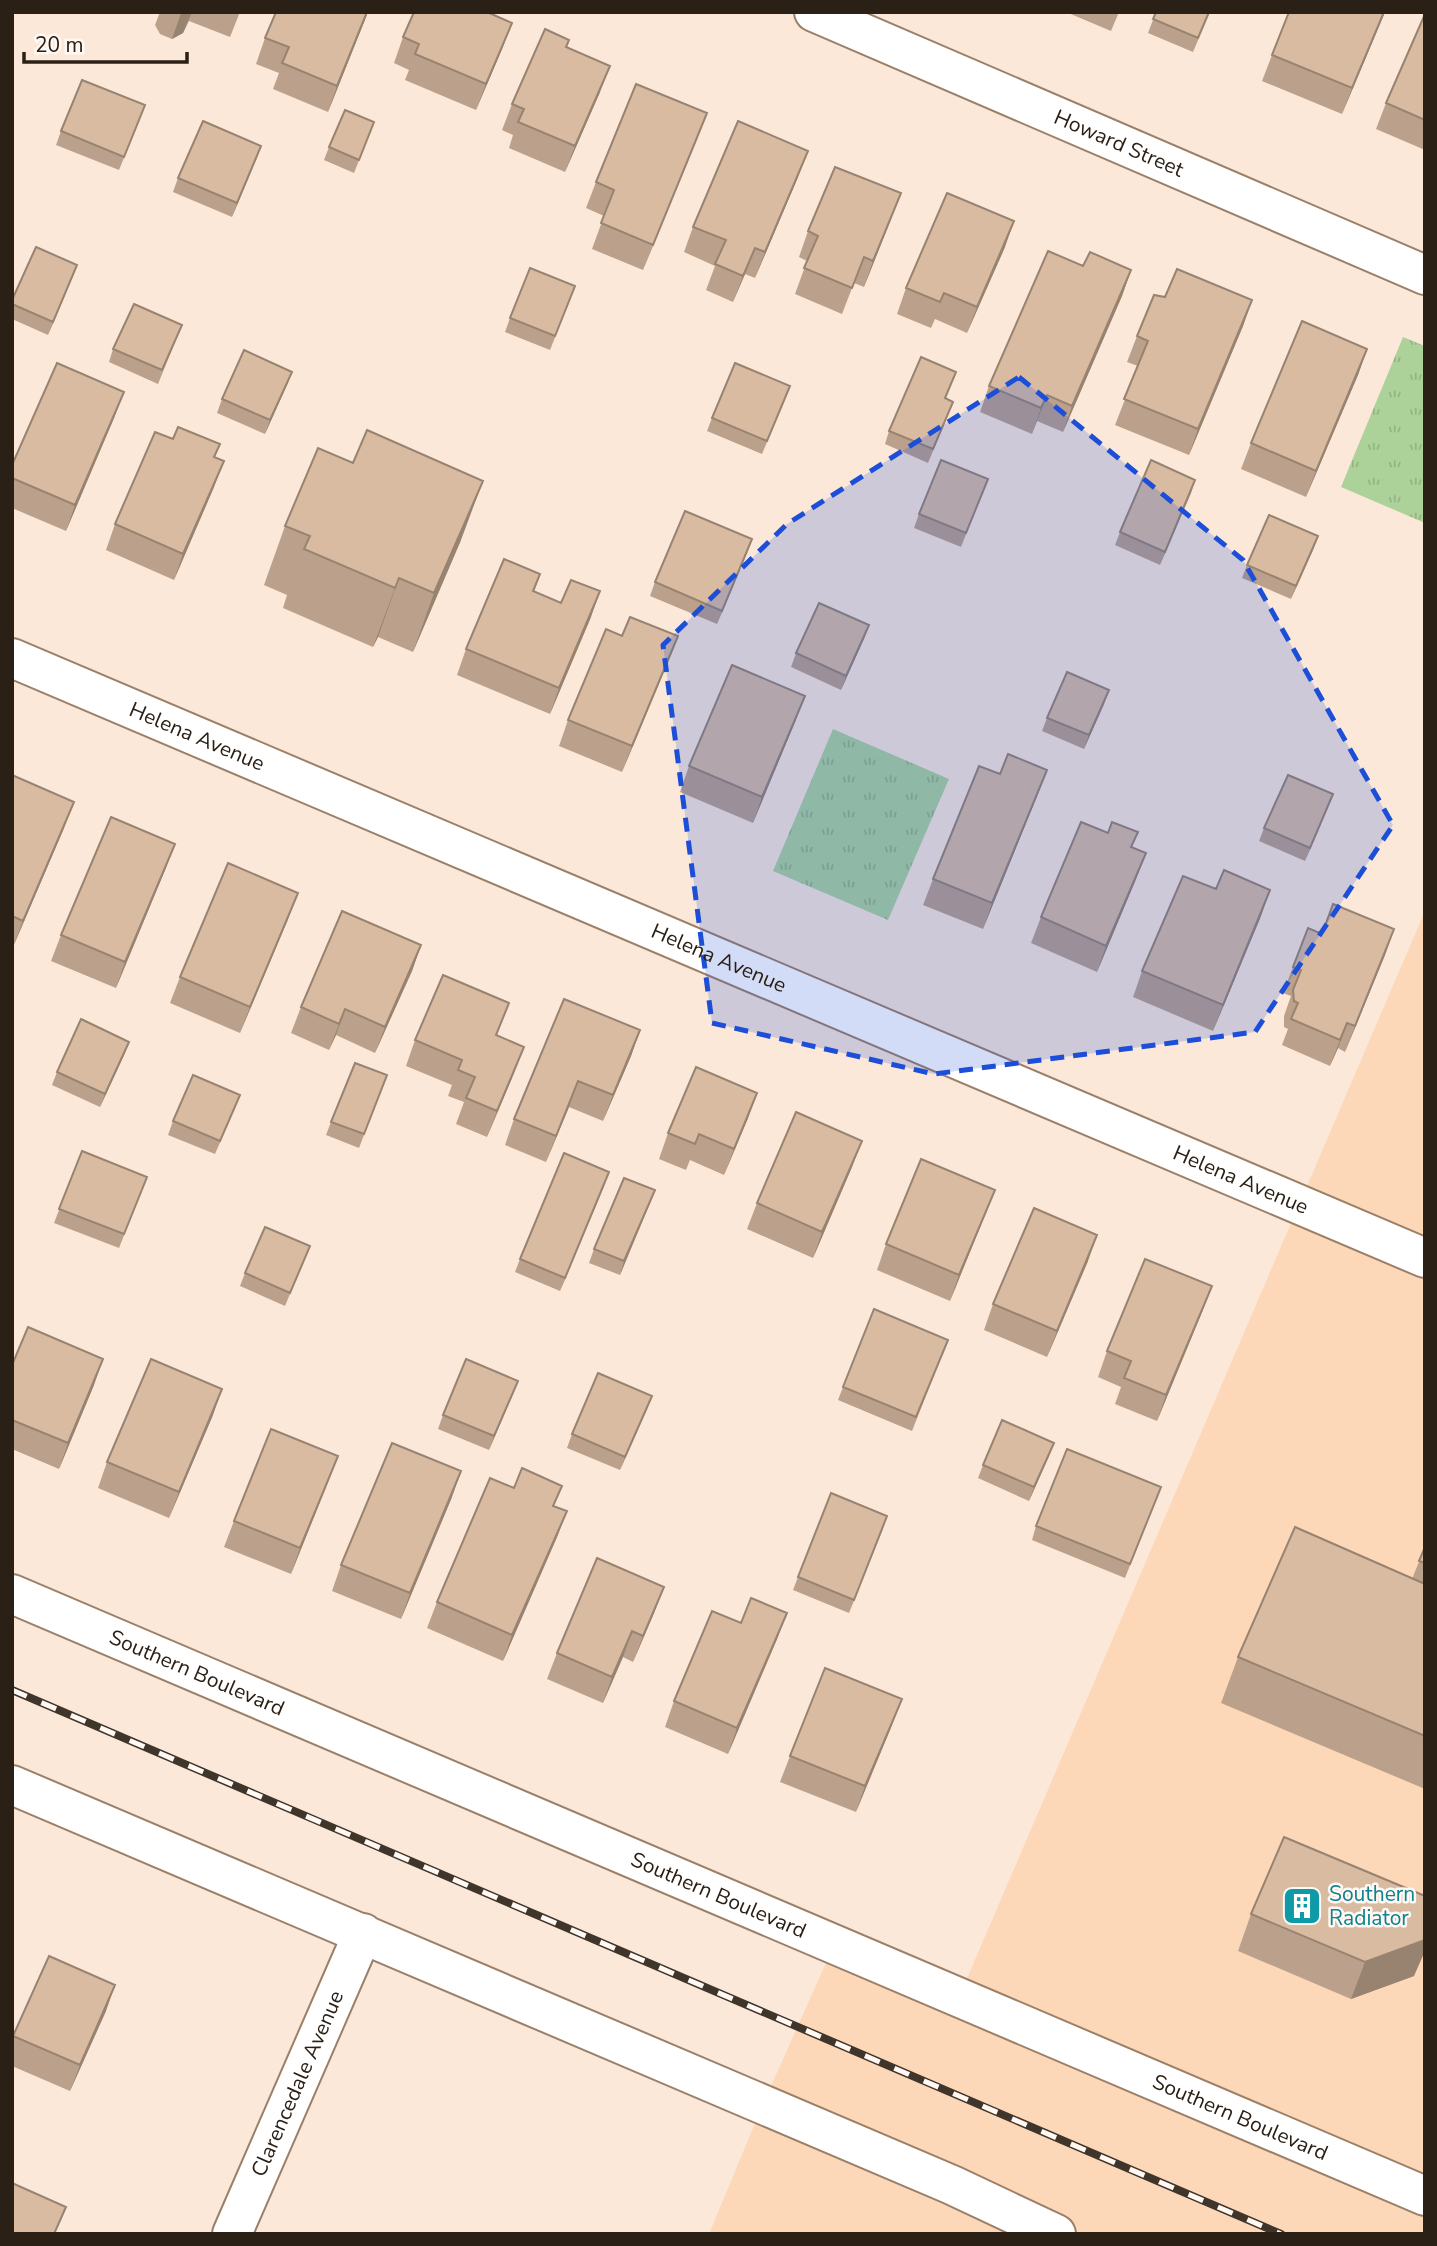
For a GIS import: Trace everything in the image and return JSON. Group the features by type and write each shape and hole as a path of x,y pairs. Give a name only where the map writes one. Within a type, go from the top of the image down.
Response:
{"street":[{"name":"Howard Street","path":"814,12 1425,275"},
{"name":"Helena Avenue","path":"12,658 1425,1258"},
{"name":"Southern Boulevard","path":"12,1594 1425,2196"},
{"path":"12,1785 951,2185 1056,2234"},
{"name":"Clarencedale Avenue","path":"232,2234 363,1933"}],"highlighted area":[{"path":"1019,377 1243,560 1393,825 1255,1032 934,1074 712,1023 663,645 787,524"}],"shaded area":[{"path":"1425,911 1425,2234 709,2234 834,1945 959,1997"}],"green space":[{"path":"1403,337 1425,346 1425,523 1341,487"},
{"path":"833,729 949,779 888,920 773,871"}],"building":[{"path":"276,12 367,12 337,86 282,63 289,47 265,38"},
{"path":"414,12 487,12 512,23 486,84 415,54 419,44 403,37"},
{"path":"1156,12 1209,12 1198,38 1153,19"},
{"path":"1289,12 1384,12 1352,88 1272,55"},
{"path":"1425,14 1425,120 1386,103"},
{"path":"545,29 569,40 566,47 610,66 575,146 518,122 524,109 512,104"},
{"path":"82,80 145,105 124,157 61,131"},
{"path":"636,84 707,113 653,245 601,223 614,190 596,182"},
{"path":"345,110 374,122 359,160 329,147"},
{"path":"203,121 261,146 237,203 178,178"},
{"path":"738,121 808,151 765,252 755,248 743,276 715,264 726,240 693,227"},
{"path":"835,167 901,193 873,261 864,257 852,288 804,268 818,236 808,231"},
{"path":"947,193 1014,221 977,307 944,293 940,302 906,288"},
{"path":"36,247 77,265 53,322 12,304"},
{"path":"1048,251 1083,266 1090,252 1131,270 1072,406 1047,395 1041,408 989,386"},
{"path":"530,268 575,286 555,336 510,318"},
{"path":"1177,269 1252,300 1198,429 1124,399 1148,341 1137,336 1154,295 1165,297"},
{"path":"134,304 182,325 162,370 113,349"},
{"path":"1302,321 1367,349 1316,471 1251,443"},
{"path":"244,350 292,372 270,420 222,399"},
{"path":"921,357 956,372 945,398 953,402 933,449 889,431"},
{"path":"57,363 124,392 75,505 12,478 12,465"},
{"path":"735,363 790,386 767,441 712,418"},
{"path":"178,427 220,444 214,457 224,461 183,554 115,524 155,432 173,439"},
{"path":"367,430 483,481 434,593 399,578 395,588 304,549 310,536 285,526 318,448 353,463"},
{"path":"941,460 988,479 966,533 919,514"},
{"path":"1151,460 1195,480 1165,552 1120,532"},
{"path":"685,511 752,539 722,611 655,582"},
{"path":"1269,515 1318,536 1296,586 1247,565"},
{"path":"504,559 540,574 533,591 561,603 571,580 600,591 559,688 466,649"},
{"path":"819,603 869,625 846,676 796,653"},
{"path":"630,617 678,636 632,746 568,720 606,629 622,636"},
{"path":"732,665 805,696 762,797 689,766"},
{"path":"1067,672 1109,690 1089,735 1047,718"},
{"path":"1008,754 1047,770 992,903 933,879 979,766 1000,774"},
{"path":"12,775 74,802 23,921 12,916"},
{"path":"1288,775 1333,794 1310,848 1264,828"},
{"path":"111,817 175,844 125,962 61,935"},
{"path":"1081,822 1108,833 1112,822 1138,832 1131,847 1146,853 1106,946 1041,917"},
{"path":"228,863 298,893 250,1007 180,977"},
{"path":"1224,870 1270,890 1223,1005 1142,971 1183,876 1216,889"},
{"path":"1333,904 1394,929 1355,1026 1347,1023 1340,1040 1291,1019 1298,1003 1294,1001 1293,990 1301,970 1293,967 1308,928 1322,934"},
{"path":"342,911 421,945 385,1027 345,1009 339,1024 301,1007"},
{"path":"443,975 509,1003 496,1035 524,1047 497,1111 466,1098 475,1077 458,1070 462,1060 415,1040"},
{"path":"564,999 640,1030 613,1095 578,1081 556,1136 514,1119"},
{"path":"81,1019 129,1042 105,1094 57,1072"},
{"path":"355,1063 387,1075 364,1134 331,1122"},
{"path":"696,1067 757,1093 734,1149 699,1134 695,1144 668,1133"},
{"path":"193,1075 240,1095 220,1141 173,1121"},
{"path":"796,1112 862,1141 822,1232 757,1203"},
{"path":"82,1151 147,1177 124,1234 59,1209"},
{"path":"564,1153 609,1172 565,1278 520,1259"},
{"path":"921,1159 995,1190 959,1275 886,1244"},
{"path":"624,1178 655,1190 624,1261 594,1249"},
{"path":"1034,1208 1097,1235 1057,1331 993,1304"},
{"path":"265,1227 310,1246 290,1293 245,1273"},
{"path":"1145,1259 1212,1286 1166,1395 1124,1378 1131,1361 1107,1351"},
{"path":"874,1309 948,1340 916,1417 843,1387"},
{"path":"28,1327 103,1359 68,1443 12,1420 12,1365"},
{"path":"151,1359 222,1389 179,1492 107,1462"},
{"path":"466,1359 518,1381 494,1436 443,1415"},
{"path":"598,1373 652,1396 625,1457 572,1434"},
{"path":"1002,1420 1054,1443 1034,1487 983,1465"},
{"path":"271,1429 338,1456 300,1548 234,1521"},
{"path":"392,1443 461,1471 410,1593 341,1565"},
{"path":"1067,1449 1161,1487 1130,1564 1036,1526"},
{"path":"522,1468 562,1486 553,1506 567,1511 512,1635 437,1602 490,1478 514,1488"},
{"path":"831,1493 887,1516 854,1600 798,1577"},
{"path":"1295,1527 1425,1584 1425,1736 1238,1657"},
{"path":"1425,1547 1425,1563 1419,1561"},
{"path":"597,1558 664,1587 643,1636 632,1631 612,1677 557,1653"},
{"path":"751,1598 787,1613 737,1728 674,1701 712,1611 741,1623"},
{"path":"825,1668 902,1699 865,1786 790,1756"},
{"path":"1284,1837 1425,1896 1425,1940 1365,1962 1251,1914"},
{"path":"49,1956 115,1985 80,2065 13,2036"},
{"path":"12,2183 66,2207 54,2234 12,2234"}],"railway":[{"path":"12,1690 1281,2234"}],"place":[{"name":"Southern Radiator","path":"1302,1906"}]}
